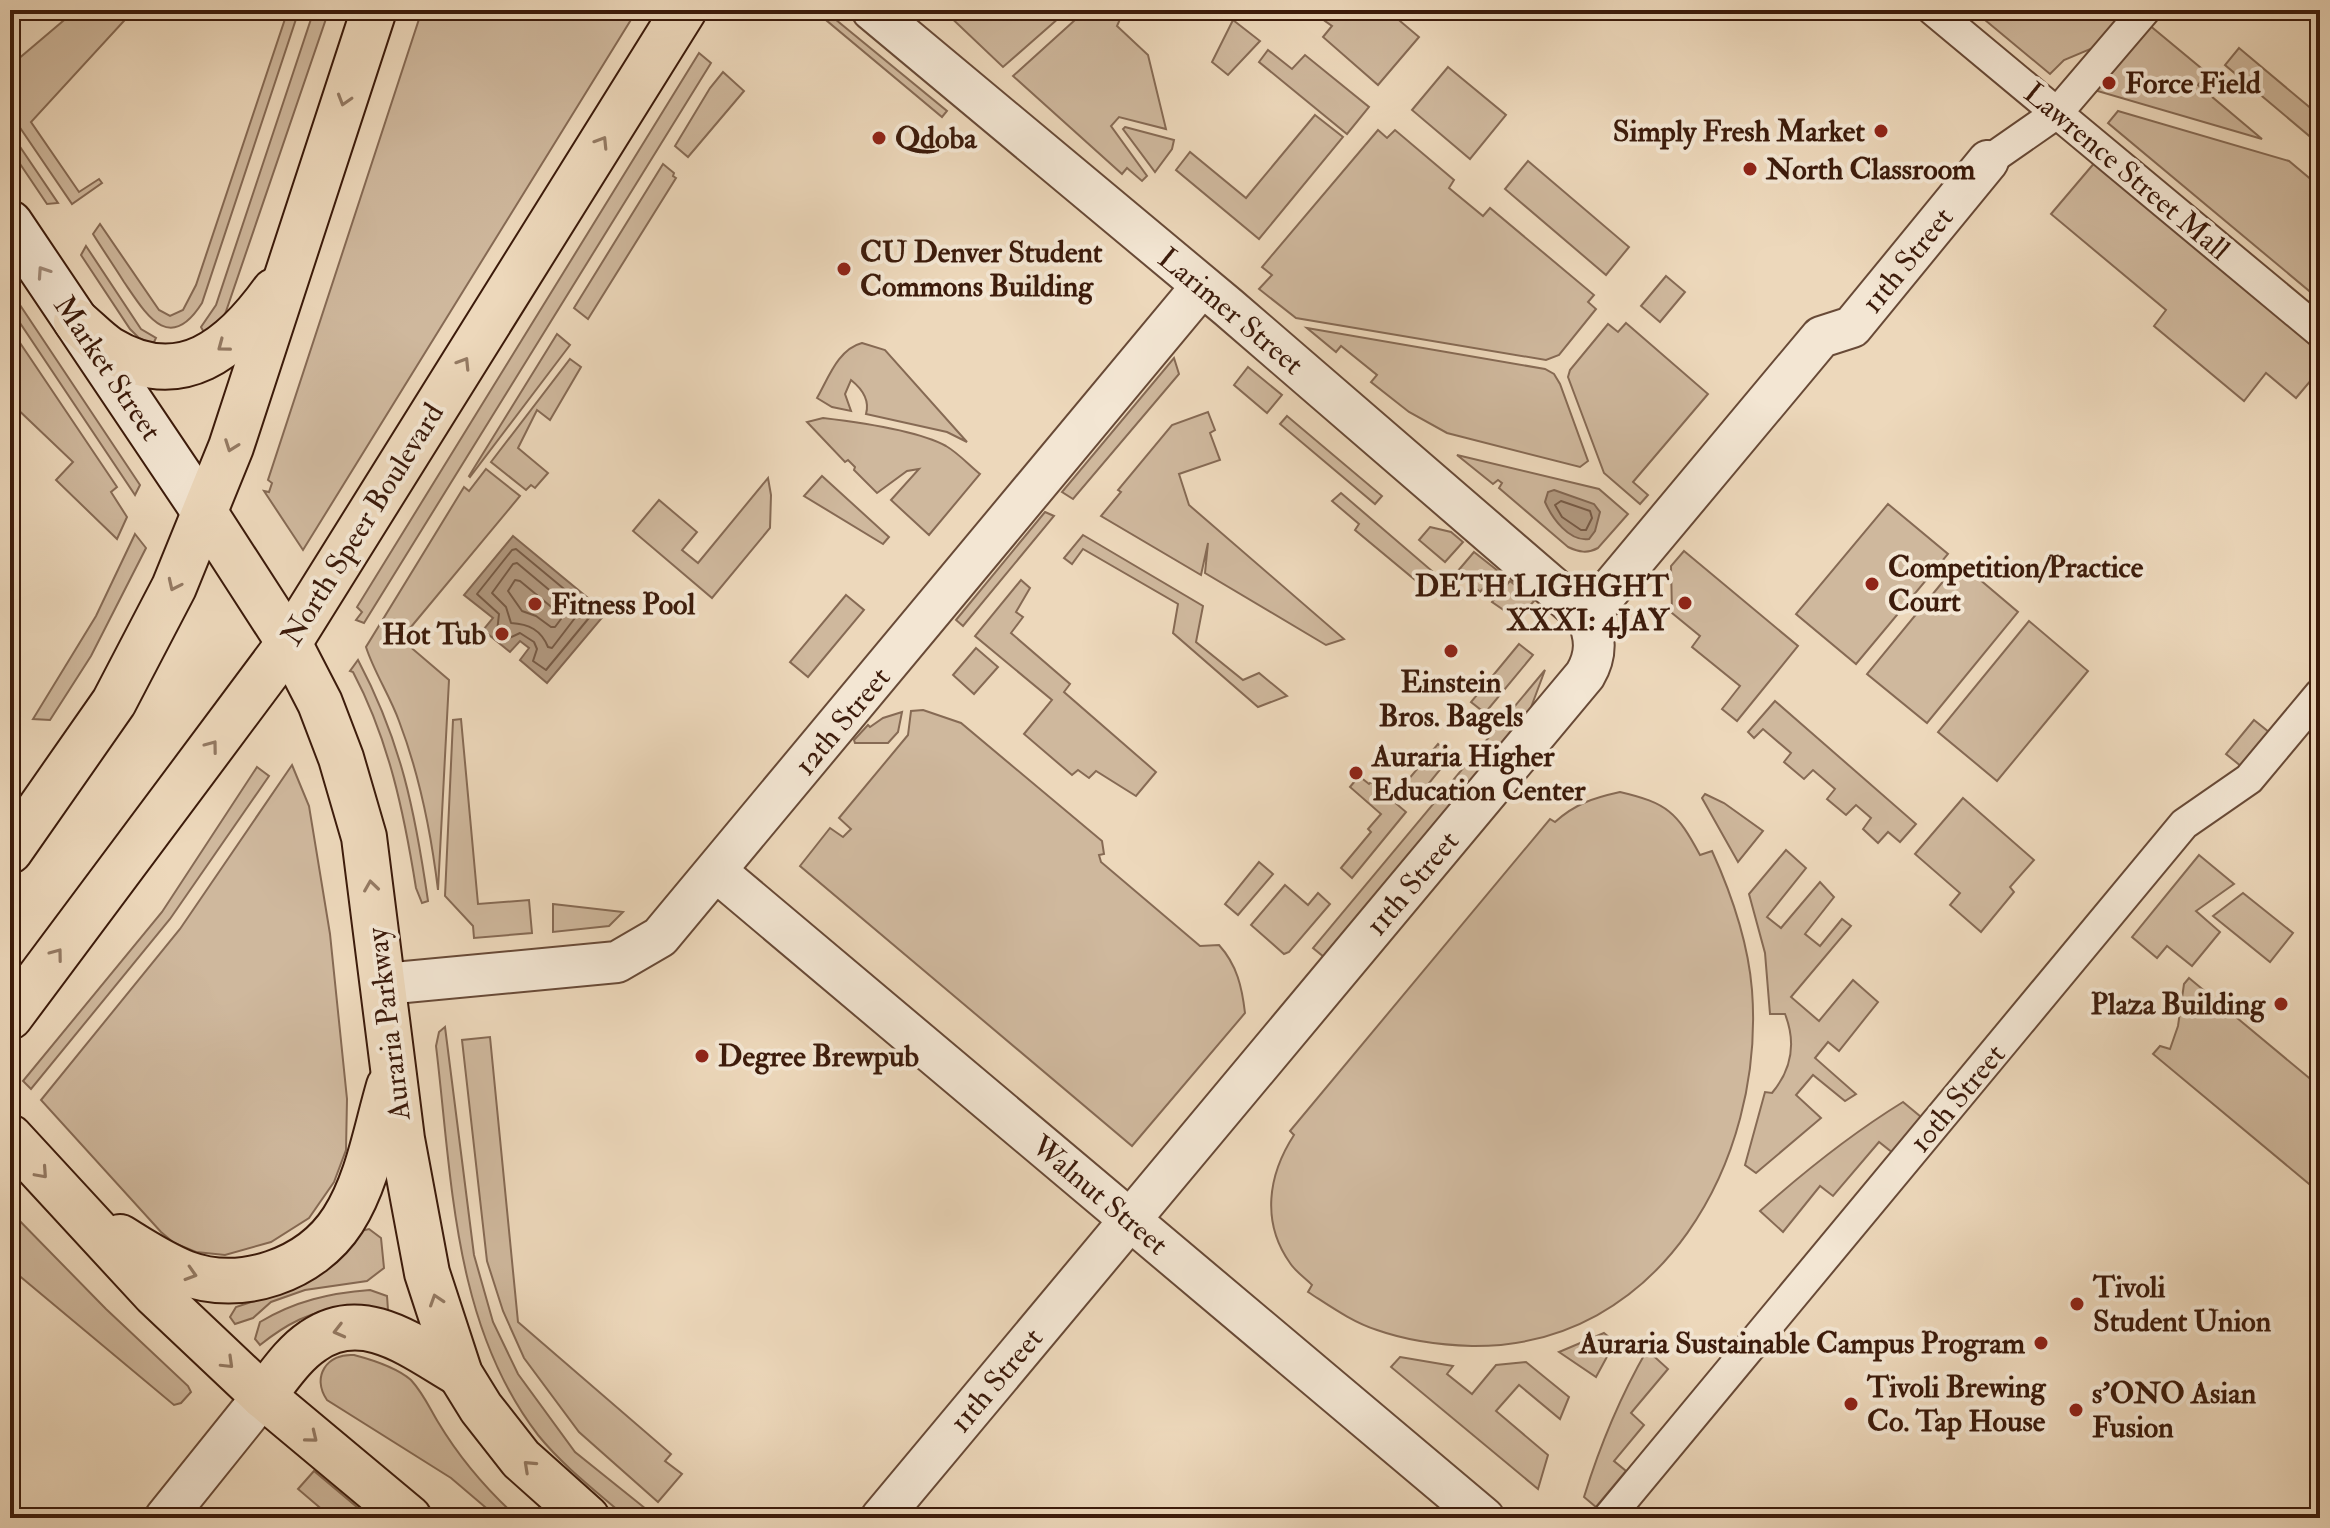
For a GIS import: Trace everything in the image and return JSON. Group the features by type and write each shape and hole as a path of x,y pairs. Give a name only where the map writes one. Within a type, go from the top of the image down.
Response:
{"main road":[{"path":"10,851 114,702 174,587 231,447 374,10"},
{"name":"North Speer Boulevard","path":"10,1017 289,643 684,10"},
{"name":"Market Street","path":"12,229 205,513"},
{"path":"76,321 107,348 126,358 153,365 182,367 215,353 243,329 292,266"},
{"name":"Auraria Parkway","path":"205,513 289,643 320,703 341,758 364,837 393,1074 427,1273 460,1374 481,1408 521,1459 587,1518"},
{"path":"74,1209 161,1262 187,1274 216,1280 240,1280 264,1276 293,1265 318,1248 342,1222 358,1190 393,1074"},
{"path":"10,1137 155,1294 263,1396 409,1518"},
{"path":"263,1396 312,1341 343,1328 368,1328 390,1334 460,1374"}],"street":[{"name":"Larimer Street","path":"872,10 1202,286 1587,617"},
{"name":"Lawrence Street Mall","path":"1933,10 2320,332"},
{"name":"11th Street","path":"881,1518 1585,675 1595,644 1587,617 1821,337 1852,327 1988,161 2057,113 2145,10"},
{"name":"12th Street","path":"384,984 617,962 660,937 1202,286"},
{"name":"10th Street","path":"1608,1518 2184,824 2249,779 2320,694"},
{"name":"Walnut Street","path":"717,872 1484,1518"},
{"path":"165,1518 263,1396"}],"shaded area":[{"path":"76,10 134,10 31,122 79,192 99,179 102,183 72,204 10,113 10,66"},
{"path":"288,10 299,10 202,303 190,318 179,326 169,328 159,324 141,306 93,234 100,224 159,310 170,316 183,310 196,285"},
{"path":"314,10 329,10 221,326 209,341 201,327 216,305"},
{"path":"422,10 637,10 303,550 264,491 269,492 272,483 268,480"},
{"path":"824,10 947,111 942,117 820,15"},
{"path":"943,10 1068,10 1003,67"},
{"path":"1086,10 1124,10 1117,26 1148,55 1166,129 1119,117 1111,126 1147,176 1142,181 1127,168 1122,174 1013,76"},
{"path":"1335,10 1387,10 1419,37 1378,85 1323,37 1332,26 1325,21"},
{"path":"1973,10 2131,10 2093,48 2064,60 2050,74"},
{"path":"1233,20 1260,41 1228,75 1212,62"},
{"path":"2148,24 2207,73 2198,85 2262,139 2094,90"},
{"path":"2239,48 2320,116 2320,145 2225,65"},
{"path":"1268,50 1292,69 1305,55 1369,107 1347,134 1259,62"},
{"path":"699,53 711,63 364,623 356,620 362,612 357,607"},
{"path":"1448,67 1506,115 1470,159 1412,110"},
{"path":"723,72 744,91 688,157 675,146"},
{"path":"2118,111 2289,161 2320,187 2320,300 2108,123"},
{"path":"1315,115 1343,137 1259,239 1176,170 1190,152 1246,198"},
{"path":"1123,129 1174,140 1172,149 1155,172"},
{"path":"1378,130 1387,138 1395,130 1454,180 1449,188 1483,216 1490,208 1594,295 1588,302 1596,309 1559,355 1546,360 1296,318 1259,289 1272,275 1262,267"},
{"path":"10,132 58,203 47,204 10,149"},
{"path":"1528,161 1629,247 1606,275 1505,189"},
{"path":"2096,161 2320,349 2320,386 2312,379 2296,398 2266,373 2244,401 2154,326 2166,310 2051,214"},
{"path":"663,164 676,178 588,319 574,308"},
{"path":"86,246 141,329 156,338 153,344 139,338 130,329 81,255"},
{"path":"1666,276 1685,292 1660,322 1641,306"},
{"path":"12,293 140,485 135,495 10,308"},
{"path":"1626,323 1708,394 1633,482 1648,495 1640,504 1604,473 1568,377 1570,370 1608,324 1618,332"},
{"path":"10,328 117,487 111,492 127,517 117,539 56,480 73,462 10,402"},
{"path":"1307,328 1545,369 1554,374 1560,384 1588,461 1580,467 1447,433 1409,412 1371,382 1377,375 1341,346 1336,352"},
{"path":"557,334 570,345 470,477 469,476"},
{"path":"862,343 885,350 967,442 947,432 866,414 864,395 851,380 845,394 851,411 832,407 817,398 840,358 846,351"},
{"path":"1174,358 1179,374 1073,499 1062,492"},
{"path":"570,359 581,367 550,420 537,410 518,448 548,473 535,488 531,485 526,490 491,462"},
{"path":"1248,367 1282,395 1267,413 1234,385"},
{"path":"1208,412 1215,430 1210,433 1220,460 1179,474 1189,505 1344,639 1326,645 1205,573 1208,543 1201,575 1101,516 1121,492 1118,490 1172,425"},
{"path":"1287,416 1382,496 1375,504 1280,424"},
{"path":"823,418 886,428 934,440 980,474 929,535 891,500 919,469 907,471 877,493 854,470 855,467 848,460 845,462 807,422"},
{"path":"1457,455 1599,489 1628,514 1598,548 1587,552 1576,550 1568,547 1499,488 1502,483 1498,480 1493,484"},
{"path":"486,469 520,496 401,639 449,680 438,890 428,826 413,762 366,647 464,487 469,491"},
{"path":"822,476 889,537 883,544 804,496"},
{"path":"768,478 770,528 712,598 633,531 659,500 697,532 682,550 698,563"},
{"path":"1341,493 1432,571 1420,584 1355,530 1359,524 1332,501"},
{"name":"Competition/Practice Court","path":"1888,504 1948,554 1856,664 1796,614"},
{"path":"1045,512 1054,516 963,626 956,620"},
{"path":"1430,527 1451,532 1463,542 1445,562 1419,540"},
{"path":"135,534 146,548 91,656 50,720 33,719 96,616"},
{"path":"1083,535 1203,606 1196,642 1243,680 1259,673 1287,696 1258,707 1173,633 1178,604 1083,549 1072,564 1064,558"},
{"path":"1684,551 1798,646 1737,721 1722,709 1740,686 1692,647 1700,636 1672,613 1671,566"},
{"path":"1474,552 1498,571 1480,592 1457,572"},
{"name":"Competition/Practice Court","path":"1959,562 2018,612 1927,723 1867,674"},
{"path":"1021,580 1030,588 1016,612 1023,617 1011,633 1070,684 1064,692 1156,772 1136,796 1096,771 1089,778 1078,770 1072,775 1024,734 1052,700 975,636"},
{"path":"1510,581 1534,601 1521,616 1512,609 1508,613 1492,602"},
{"path":"846,595 864,610 808,677 790,662"},
{"name":"Competition/Practice Court","path":"2029,621 2088,671 1997,781 1938,732"},
{"path":"1519,644 1533,655 1485,713 1471,702"},
{"path":"976,648 998,667 974,694 953,675"},
{"path":"358,660 385,719 404,777 428,901 422,903 416,888 386,750 366,698 350,671"},
{"path":"1545,670 1530,710 1324,957 1313,948"},
{"path":"1775,701 1916,824 1900,842 1888,832 1878,843 1863,829 1871,818 1856,805 1846,815 1827,799 1835,789 1813,770 1804,779 1784,762 1791,753 1763,729 1754,738 1748,732"},
{"path":"923,710 961,723 1102,841 1104,854 1099,855 1101,862 1200,946 1219,945 1234,968 1245,1013 1132,1146 800,866 830,828 843,837 851,829 839,818 908,735 911,711"},
{"path":"902,712 898,732 888,743 855,743 854,740 868,725 870,727 883,718"},
{"path":"461,719 478,904 529,900 532,933 474,938 473,926 445,896 453,720"},
{"path":"2254,720 2275,737 2247,771 2226,754"},
{"path":"1438,744 1451,756 1417,798 1403,786"},
{"path":"292,765 309,806 330,934 347,1099 346,1150 334,1182 309,1218 271,1242 225,1255 196,1252 174,1243 161,1232 41,1100 180,929"},
{"path":"257,767 269,776 170,919 31,1089 23,1081 162,912"},
{"path":"1359,776 1369,784 1371,782 1406,812 1352,878 1341,868 1371,832 1368,829 1381,814 1350,787"},
{"path":"1620,792 1660,805 1677,819 1700,855 1712,851 1743,936 1752,990 1751,1054 1740,1118 1719,1178 1687,1233 1647,1279 1597,1315 1539,1338 1472,1346 1412,1340 1359,1323 1308,1292 1312,1285 1290,1263 1275,1231 1271,1199 1278,1166 1294,1135 1290,1131 1550,819 1555,822 1585,802"},
{"path":"1705,794 1724,803 1763,831 1738,862 1702,798"},
{"path":"1963,798 2034,860 2010,887 2014,892 1981,932 1950,905 1960,893 1915,854"},
{"path":"1786,850 1806,868 1767,917 1781,928 1820,882 1834,897 1805,934 1820,946 1842,919 1851,926 1791,997 1819,1021 1853,980 1878,1002 1839,1051 1828,1042 1815,1058 1856,1094 1845,1101 1813,1075 1796,1095 1821,1118 1756,1173 1745,1165 1765,1092 1772,1093 1779,1084 1788,1065 1791,1045 1785,1014 1770,1014 1765,953 1749,894"},
{"path":"2199,855 2234,884 2196,911 2220,932 2192,966 2167,946 2157,958 2132,937"},
{"path":"1259,862 1273,874 1238,915 1225,904"},
{"path":"1285,885 1308,905 1318,893 1330,904 1284,954 1251,925"},
{"path":"2243,893 2293,933 2270,962 2213,916"},
{"path":"553,904 623,912 609,926 553,932"},
{"path":"2189,978 2320,1087 2320,1193 2153,1054 2160,1046 2170,1049 2178,1026 2184,984"},
{"path":"445,1027 474,1255 493,1322 518,1374 575,1452 651,1513 646,1518 627,1518 548,1446 510,1392 488,1346 461,1249 453,1198 436,1046 439,1032"},
{"path":"490,1037 518,1322 671,1454 665,1461 682,1474 658,1502 579,1432 524,1358 503,1311 487,1261 462,1040"},
{"path":"1903,1102 1921,1117 1893,1153 1879,1142 1833,1196 1820,1186 1783,1232 1760,1211 1829,1153"},
{"path":"10,1211 106,1309 188,1386 191,1392 181,1403 174,1405 10,1268"},
{"path":"369,1229 381,1238 384,1268 367,1281 305,1290 271,1302 253,1318 235,1324 230,1317 236,1307 269,1296 361,1231"},
{"path":"370,1290 387,1296 388,1310 333,1309 289,1325 260,1345 255,1339 260,1322 300,1303"},
{"path":"1604,1333 1615,1342 1596,1377 1559,1352"},
{"path":"1647,1350 1668,1369 1631,1413 1644,1425 1614,1461 1626,1471 1596,1507 1584,1497 1590,1478 1619,1403"},
{"path":"354,1355 391,1368 411,1380 465,1461 518,1518 498,1518 451,1478 327,1400 321,1383 324,1368 336,1358"},
{"path":"1400,1357 1453,1366 1447,1374 1472,1394 1496,1365 1526,1362 1569,1397 1560,1419 1519,1385 1496,1411 1548,1455 1538,1489 1391,1367"},
{"path":"314,1471 370,1518 332,1518 298,1489"}],"water":[{"path":"1554,490 1594,504 1600,512 1595,531 1589,539 1568,533 1552,515 1545,502 1548,492"},
{"name":"Fitness Pool","path":"513,536 606,613 547,683 520,660 529,648 520,641 510,652 483,630 493,618 464,595"}],"place":[{"name":"Force Field","path":"2109,83"},
{"name":"Simply Fresh Market","path":"1881,131"},
{"name":"Qdoba","path":"879,138"},
{"name":"North Classroom","path":"1750,169"},
{"name":"CU Denver Student Commons Building","path":"844,269"},
{"name":"Competition/Practice Court","path":"1872,584"},
{"name":"DETH LIGHGHT XXXI: 4JAY","path":"1685,603"},
{"name":"Fitness Pool","path":"535,604"},
{"name":"Hot Tub","path":"502,634"},
{"name":"Einstein Bros. Bagels","path":"1451,651"},
{"name":"Auraria Higher Education Center","path":"1356,773"},
{"name":"Plaza Building","path":"2281,1004"},
{"name":"Degree Brewpub","path":"702,1056"},
{"name":"Tivoli Student Union","path":"2077,1304"},
{"name":"Auraria Sustainable Campus Program","path":"2041,1343"},
{"name":"Tivoli Brewing Co. Tap House","path":"1851,1404"},
{"name":"s'ONO Asian Fusion","path":"2076,1410"}]}
